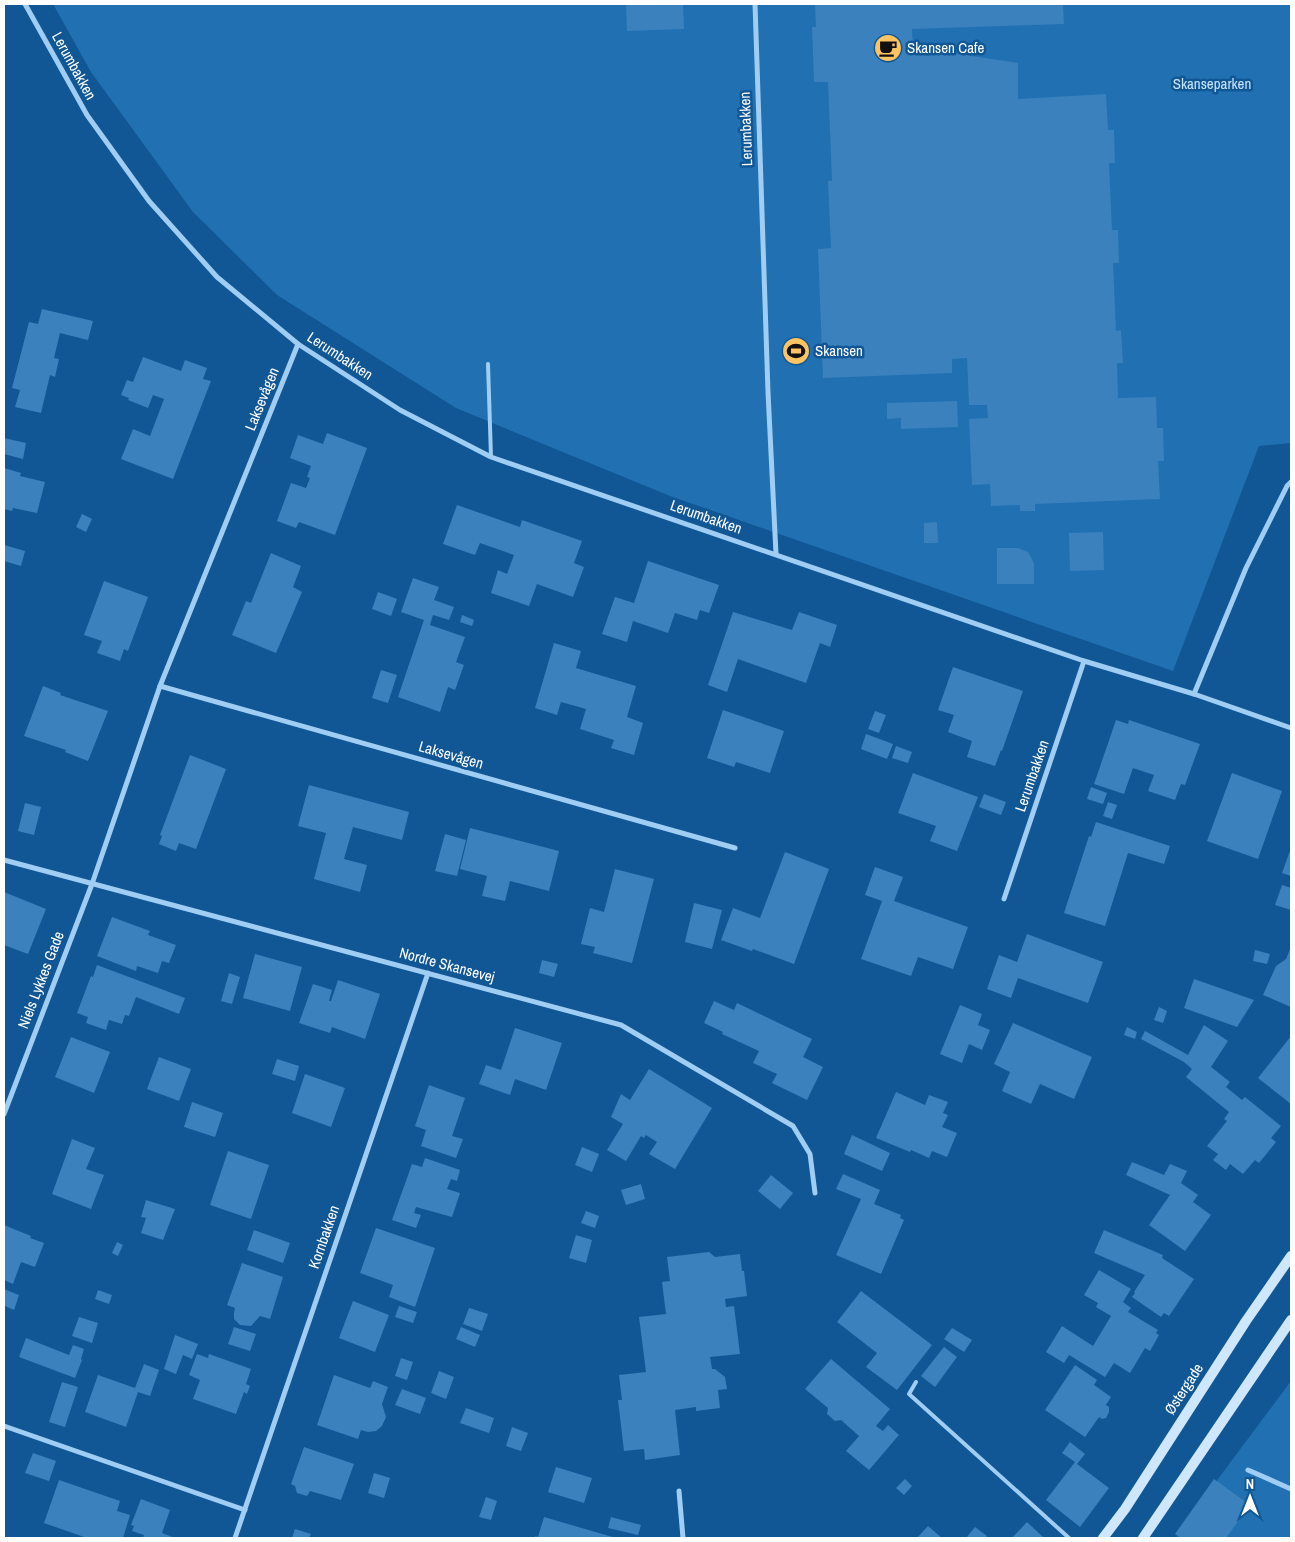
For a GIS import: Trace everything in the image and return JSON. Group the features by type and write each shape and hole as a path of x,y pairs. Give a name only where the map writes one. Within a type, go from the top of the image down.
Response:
{"main road":[{"name":"Østergade","path":"1103,1538 1125,1508 1246,1321 1291,1256"},
{"path":"1143,1538 1291,1320"}],"street":[{"name":"Lerumbakken","path":"25,4 87,115 149,201 217,277 298,344 400,410 491,457 1084,661 1194,694 1291,728"},
{"name":"Lerumbakken","path":"755,4 768,392 776,554"},
{"name":"Laksevågen","path":"92,884 160,686 298,344"},
{"path":"1194,694 1246,568 1287,486 1291,482"},
{"name":"Lerumbakken","path":"1004,899 1084,661"},
{"name":"Laksevågen","path":"160,686 735,848"},
{"name":"Nordre Skansevej","path":"4,860 621,1025 793,1126 810,1154 815,1193"},
{"name":"Niels Lykkes Gade","path":"4,1114 92,884"},
{"name":"Kornbakken","path":"235,1538 428,973"},
{"path":"4,1426 245,1510"},
{"path":"1248,1470 1291,1489"},
{"path":"679,1490 684,1538"}],"lane":[{"path":"488,364 491,457"},
{"path":"916,1382 909,1394 1069,1538"}],"green space":[{"name":"Skansen","path":"53,4 1291,4 1291,443 1259,446 1173,671 670,496 456,408 277,295 193,212 91,72"},
{"path":"1291,1381 1291,1538 1177,1538 1177,1534"}],"building":[{"path":"626,4 683,4 684,29 627,31"},
{"path":"815,4 1063,4 1064,24 912,29 913,47 1018,63 1018,99 1106,94 1108,130 1114,130 1115,163 1109,163 1112,230 1118,230 1119,263 1113,263 1116,331 1121,330 1123,363 1117,363 1118,398 1156,397 1157,428 1163,428 1164,461 1158,461 1160,499 1035,504 1035,511 1020,511 1020,505 991,506 990,484 972,485 969,419 988,418 987,405 969,405 967,358 952,359 952,373 823,378 818,249 831,248 828,181 832,181 828,82 814,82 812,27 816,27"},
{"path":"42,309 93,321 88,340 60,333 54,358 59,359 55,377 50,375 41,413 15,407 20,390 12,388 29,322 38,324"},
{"path":"143,357 181,371 185,360 207,368 203,379 211,381 173,479 121,459 133,429 150,436 164,399 153,395 148,408 121,395 127,380 133,382"},
{"path":"957,401 958,427 901,429 901,418 887,419 887,403"},
{"path":"327,433 367,448 335,535 299,522 296,528 277,521 291,483 306,488 310,478 307,477 311,466 290,458 298,435 323,444"},
{"path":"4,438 26,443 23,459 4,454"},
{"path":"4,468 21,473 20,476 45,482 37,513 13,508 12,511 4,509"},
{"path":"457,505 520,527 522,520 582,541 574,563 584,567 573,597 537,584 529,606 491,593 498,570 507,574 514,555 480,543 475,555 443,544"},
{"path":"82,514 92,519 86,532 76,527"},
{"path":"937,522 938,543 924,543 924,523"},
{"path":"1103,532 1104,570 1070,571 1069,533"},
{"path":"4,545 25,551 21,566 4,561"},
{"path":"997,548 1018,548 1028,552 1034,563 1034,584 997,584"},
{"path":"271,553 301,566 293,587 302,592 276,653 232,635 246,601 251,603"},
{"path":"648,561 719,585 709,613 700,610 697,620 675,613 668,633 633,621 627,642 602,634 615,597 634,603"},
{"path":"413,578 439,587 434,600 454,607 449,620 433,615 430,625 465,637 456,662 464,665 455,690 448,687 440,712 398,697 424,620 401,612"},
{"path":"104,581 148,597 128,651 124,649 120,661 97,653 102,641 84,635"},
{"path":"378,592 397,599 391,616 372,609"},
{"path":"733,612 792,630 799,612 837,625 830,647 820,643 806,683 738,659 727,692 708,685"},
{"path":"462,615 474,620 472,626 460,622"},
{"path":"554,643 581,651 576,668 636,686 627,717 643,723 634,755 611,748 614,740 580,729 586,709 561,702 557,715 535,708"},
{"path":"953,667 1023,691 995,766 967,757 972,741 948,732 954,715 938,710"},
{"path":"381,670 397,675 388,703 372,698"},
{"path":"43,686 61,693 60,695 108,711 88,761 65,752 66,750 24,736"},
{"path":"723,710 784,731 770,773 736,762 734,767 707,758"},
{"path":"875,711 886,715 879,733 868,729"},
{"path":"1116,720 1128,724 1129,720 1200,744 1185,785 1181,784 1175,800 1148,791 1154,775 1133,768 1124,794 1094,784"},
{"path":"866,734 893,744 887,759 861,749"},
{"path":"896,746 912,752 908,763 892,758"},
{"path":"190,755 226,769 196,849 179,843 176,851 159,844 162,836 160,835"},
{"path":"913,773 978,797 957,851 930,841 936,826 898,813"},
{"path":"1232,773 1282,791 1258,859 1207,841"},
{"path":"309,785 409,812 402,840 353,827 344,859 367,865 360,892 314,879 326,833 298,826"},
{"path":"1091,787 1107,793 1103,804 1087,799"},
{"path":"984,794 1006,802 1001,815 979,807"},
{"path":"1108,802 1117,805 1112,819 1103,816"},
{"path":"25,803 41,807 34,835 18,831"},
{"path":"1096,822 1170,846 1164,864 1128,853 1105,926 1064,913 1089,836 1091,837"},
{"path":"470,828 559,851 549,891 510,881 505,901 482,896 487,876 460,869"},
{"path":"445,834 466,840 457,876 435,871"},
{"path":"1291,848 1291,876 1282,873"},
{"path":"785,852 829,869 794,964 721,940 733,908 760,918"},
{"path":"875,867 903,877 894,901 968,927 953,969 918,957 911,976 861,959 882,901 865,895"},
{"path":"615,869 654,879 632,963 593,953 595,947 581,944 590,908 604,912"},
{"path":"1282,885 1291,888 1291,910 1275,905"},
{"path":"4,892 46,909 28,954 4,945"},
{"path":"694,903 722,910 712,949 685,942"},
{"path":"112,917 150,931 148,935 176,945 169,963 162,961 158,973 137,966 136,971 97,956"},
{"path":"1027,934 1103,962 1088,1003 1018,978 1011,998 987,989 999,955 1017,962"},
{"path":"1291,947 1291,1007 1263,995 1276,966 1286,959"},
{"path":"1255,950 1270,954 1267,964 1253,961"},
{"path":"255,954 302,967 290,1011 243,998"},
{"path":"542,960 558,964 554,977 539,973"},
{"path":"97,965 185,998 179,1014 136,997 129,1016 125,1015 122,1024 109,1020 106,1030 86,1023 88,1017 77,1013"},
{"path":"229,973 240,977 232,1004 221,1001"},
{"path":"1194,979 1254,1000 1237,1027 1184,1008"},
{"path":"338,980 380,994 365,1039 332,1027 330,1033 299,1023 313,984 332,990 329,1001 331,1001"},
{"path":"714,1001 734,1010 737,1003 812,1039 803,1057 823,1067 807,1100 772,1083 777,1074 753,1063 759,1051 722,1034 723,1032 704,1023"},
{"path":"960,1005 982,1014 978,1025 990,1030 982,1050 969,1044 962,1063 940,1054"},
{"path":"1159,1007 1167,1011 1163,1023 1154,1020"},
{"path":"1013,1023 1092,1057 1074,1099 1040,1084 1031,1104 1002,1091 1010,1072 994,1064"},
{"path":"1204,1025 1228,1041 1211,1067 1230,1082 1226,1087 1242,1100 1245,1097 1281,1126 1271,1138 1276,1142 1259,1163 1255,1160 1243,1174 1230,1164 1226,1170 1213,1160 1218,1154 1207,1146 1227,1121 1224,1119 1229,1112 1186,1077 1192,1069 1184,1062 1141,1039 1145,1031 1188,1055"},
{"path":"1127,1027 1137,1032 1135,1039 1124,1035"},
{"path":"515,1028 562,1043 546,1090 515,1079 510,1095 479,1084 486,1065 501,1070"},
{"path":"1291,1036 1291,1104 1258,1078"},
{"path":"71,1037 110,1052 94,1093 55,1077"},
{"path":"159,1057 191,1069 179,1101 147,1089"},
{"path":"277,1059 299,1066 295,1081 272,1074"},
{"path":"649,1069 712,1108 675,1169 649,1154 657,1142 646,1135 644,1138 641,1136 626,1161 607,1150 623,1124 611,1117 621,1094 630,1100"},
{"path":"305,1074 345,1088 331,1127 292,1113"},
{"path":"429,1085 465,1098 452,1136 463,1139 456,1158 421,1146 426,1130 415,1126"},
{"path":"896,1092 925,1105 929,1095 948,1102 943,1113 948,1115 942,1127 957,1133 947,1157 932,1151 929,1158 876,1138"},
{"path":"192,1102 223,1113 215,1137 184,1127"},
{"path":"852,1135 890,1153 882,1171 844,1154"},
{"path":"72,1139 95,1148 86,1169 104,1175 91,1209 52,1194"},
{"path":"582,1147 599,1154 592,1172 575,1165"},
{"path":"228,1151 269,1165 251,1219 210,1205"},
{"path":"425,1158 460,1170 457,1181 451,1179 447,1189 460,1193 452,1217 416,1207 414,1213 421,1215 416,1228 392,1220 412,1164 422,1167"},
{"path":"1132,1162 1164,1175 1170,1164 1187,1171 1181,1183 1198,1195 1193,1202 1211,1215 1185,1251 1149,1225 1170,1195 1126,1175"},
{"path":"843,1174 880,1190 874,1204 901,1215 900,1218 904,1220 881,1274 836,1255 861,1199 836,1189"},
{"path":"771,1175 793,1193 780,1209 758,1191"},
{"path":"641,1184 645,1199 626,1205 621,1190"},
{"path":"146,1200 175,1209 163,1240 141,1233 146,1218 141,1217"},
{"path":"586,1211 599,1216 595,1228 581,1223"},
{"path":"4,1225 44,1243 35,1267 21,1262 13,1284 4,1280"},
{"path":"376,1228 435,1248 415,1307 389,1297 393,1285 360,1273"},
{"path":"254,1230 290,1243 283,1263 247,1250"},
{"path":"1104,1230 1163,1255 1162,1258 1194,1279 1169,1316 1164,1313 1161,1317 1132,1297 1145,1275 1094,1253"},
{"path":"576,1235 592,1240 586,1263 569,1258"},
{"path":"117,1242 123,1245 118,1256 112,1253"},
{"path":"709,1252 715,1257 740,1254 747,1296 725,1299 726,1307 734,1306 740,1354 710,1357 712,1369 715,1369 725,1377 727,1389 718,1390 720,1408 696,1411 696,1407 675,1410 680,1455 645,1460 644,1449 624,1451 618,1400 622,1400 619,1375 646,1372 639,1317 666,1314 662,1282 670,1281 667,1257"},
{"path":"242,1263 283,1277 270,1319 260,1316 251,1326 240,1325 234,1319 235,1308 227,1305"},
{"path":"1099,1270 1131,1289 1123,1302 1131,1308 1128,1312 1158,1330 1156,1333 1159,1335 1150,1351 1145,1348 1130,1373 1114,1363 1105,1377 1069,1355 1064,1363 1046,1352 1062,1326 1093,1346 1111,1316 1096,1307 1098,1303 1084,1295"},
{"path":"4,1289 19,1295 14,1310 5,1306 4,1310"},
{"path":"98,1290 112,1295 109,1304 95,1299"},
{"path":"861,1291 932,1345 897,1390 866,1367 877,1353 837,1322"},
{"path":"353,1301 389,1315 375,1352 339,1338"},
{"path":"399,1306 417,1312 413,1323 395,1317"},
{"path":"469,1308 488,1314 482,1331 463,1324"},
{"path":"79,1317 98,1323 92,1343 72,1336"},
{"path":"234,1327 256,1334 250,1351 228,1344"},
{"path":"461,1327 480,1335 475,1347 456,1339"},
{"path":"952,1328 972,1340 964,1352 944,1339"},
{"path":"175,1335 198,1344 192,1359 183,1355 176,1374 164,1369"},
{"path":"26,1338 69,1355 73,1345 84,1349 75,1378 19,1357"},
{"path":"944,1347 957,1357 935,1387 921,1376"},
{"path":"197,1354 208,1358 209,1354 251,1369 246,1384 250,1386 247,1394 244,1392 236,1414 193,1399 200,1380 189,1375"},
{"path":"401,1358 413,1362 407,1380 395,1376"},
{"path":"831,1359 890,1409 876,1426 883,1431 888,1425 899,1435 869,1470 846,1451 859,1436 841,1420 835,1421 827,1414 828,1408 805,1389"},
{"path":"144,1364 159,1370 150,1396 138,1392 126,1427 85,1412 98,1375 135,1388"},
{"path":"1075,1365 1097,1380 1094,1385 1111,1397 1106,1405 1109,1407 1109,1412 1106,1418 1102,1419 1099,1417 1085,1437 1045,1410"},
{"path":"439,1371 454,1377 446,1399 431,1393"},
{"path":"334,1375 370,1388 373,1381 388,1387 382,1404 386,1417 382,1426 376,1431 368,1432 361,1430 358,1439 317,1425"},
{"path":"62,1382 78,1387 65,1427 49,1422"},
{"path":"402,1389 426,1398 420,1414 395,1405"},
{"path":"466,1408 494,1418 489,1433 460,1423"},
{"path":"512,1427 528,1433 521,1451 506,1446"},
{"path":"1070,1442 1085,1454 1077,1464 1109,1488 1080,1527 1046,1500 1075,1462 1062,1453"},
{"path":"304,1447 354,1464 341,1500 310,1491 307,1496 297,1493 295,1486 291,1484"},
{"path":"33,1453 56,1461 49,1481 25,1473"},
{"path":"556,1467 592,1478 584,1503 548,1492"},
{"path":"374,1473 390,1478 384,1498 368,1493"},
{"path":"905,1479 912,1486 904,1495 896,1488"},
{"path":"1214,1479 1250,1505 1226,1538 1181,1538 1175,1534"},
{"path":"59,1480 120,1501 117,1511 130,1515 123,1538 87,1538 44,1523"},
{"path":"486,1497 497,1501 491,1520 479,1517"},
{"path":"141,1499 170,1510 162,1533 175,1538 143,1538 144,1535 132,1531 134,1526 131,1525"},
{"path":"544,1517 616,1538 535,1538 535,1536 538,1537"},
{"path":"611,1517 641,1525 638,1535 608,1528"},
{"path":"1027,1522 1044,1538 1012,1538"},
{"path":"928,1526 942,1538 917,1538"},
{"path":"975,1527 987,1536 984,1538 966,1538"},
{"path":"295,1529 311,1534 309,1538 292,1538"}],"place":[{"name":"Skansen Cafe","path":"888,48"},
{"name":"Skansen","path":"796,351"}],"park label":[{"name":"Skanseparken","path":"1212,84"}]}
